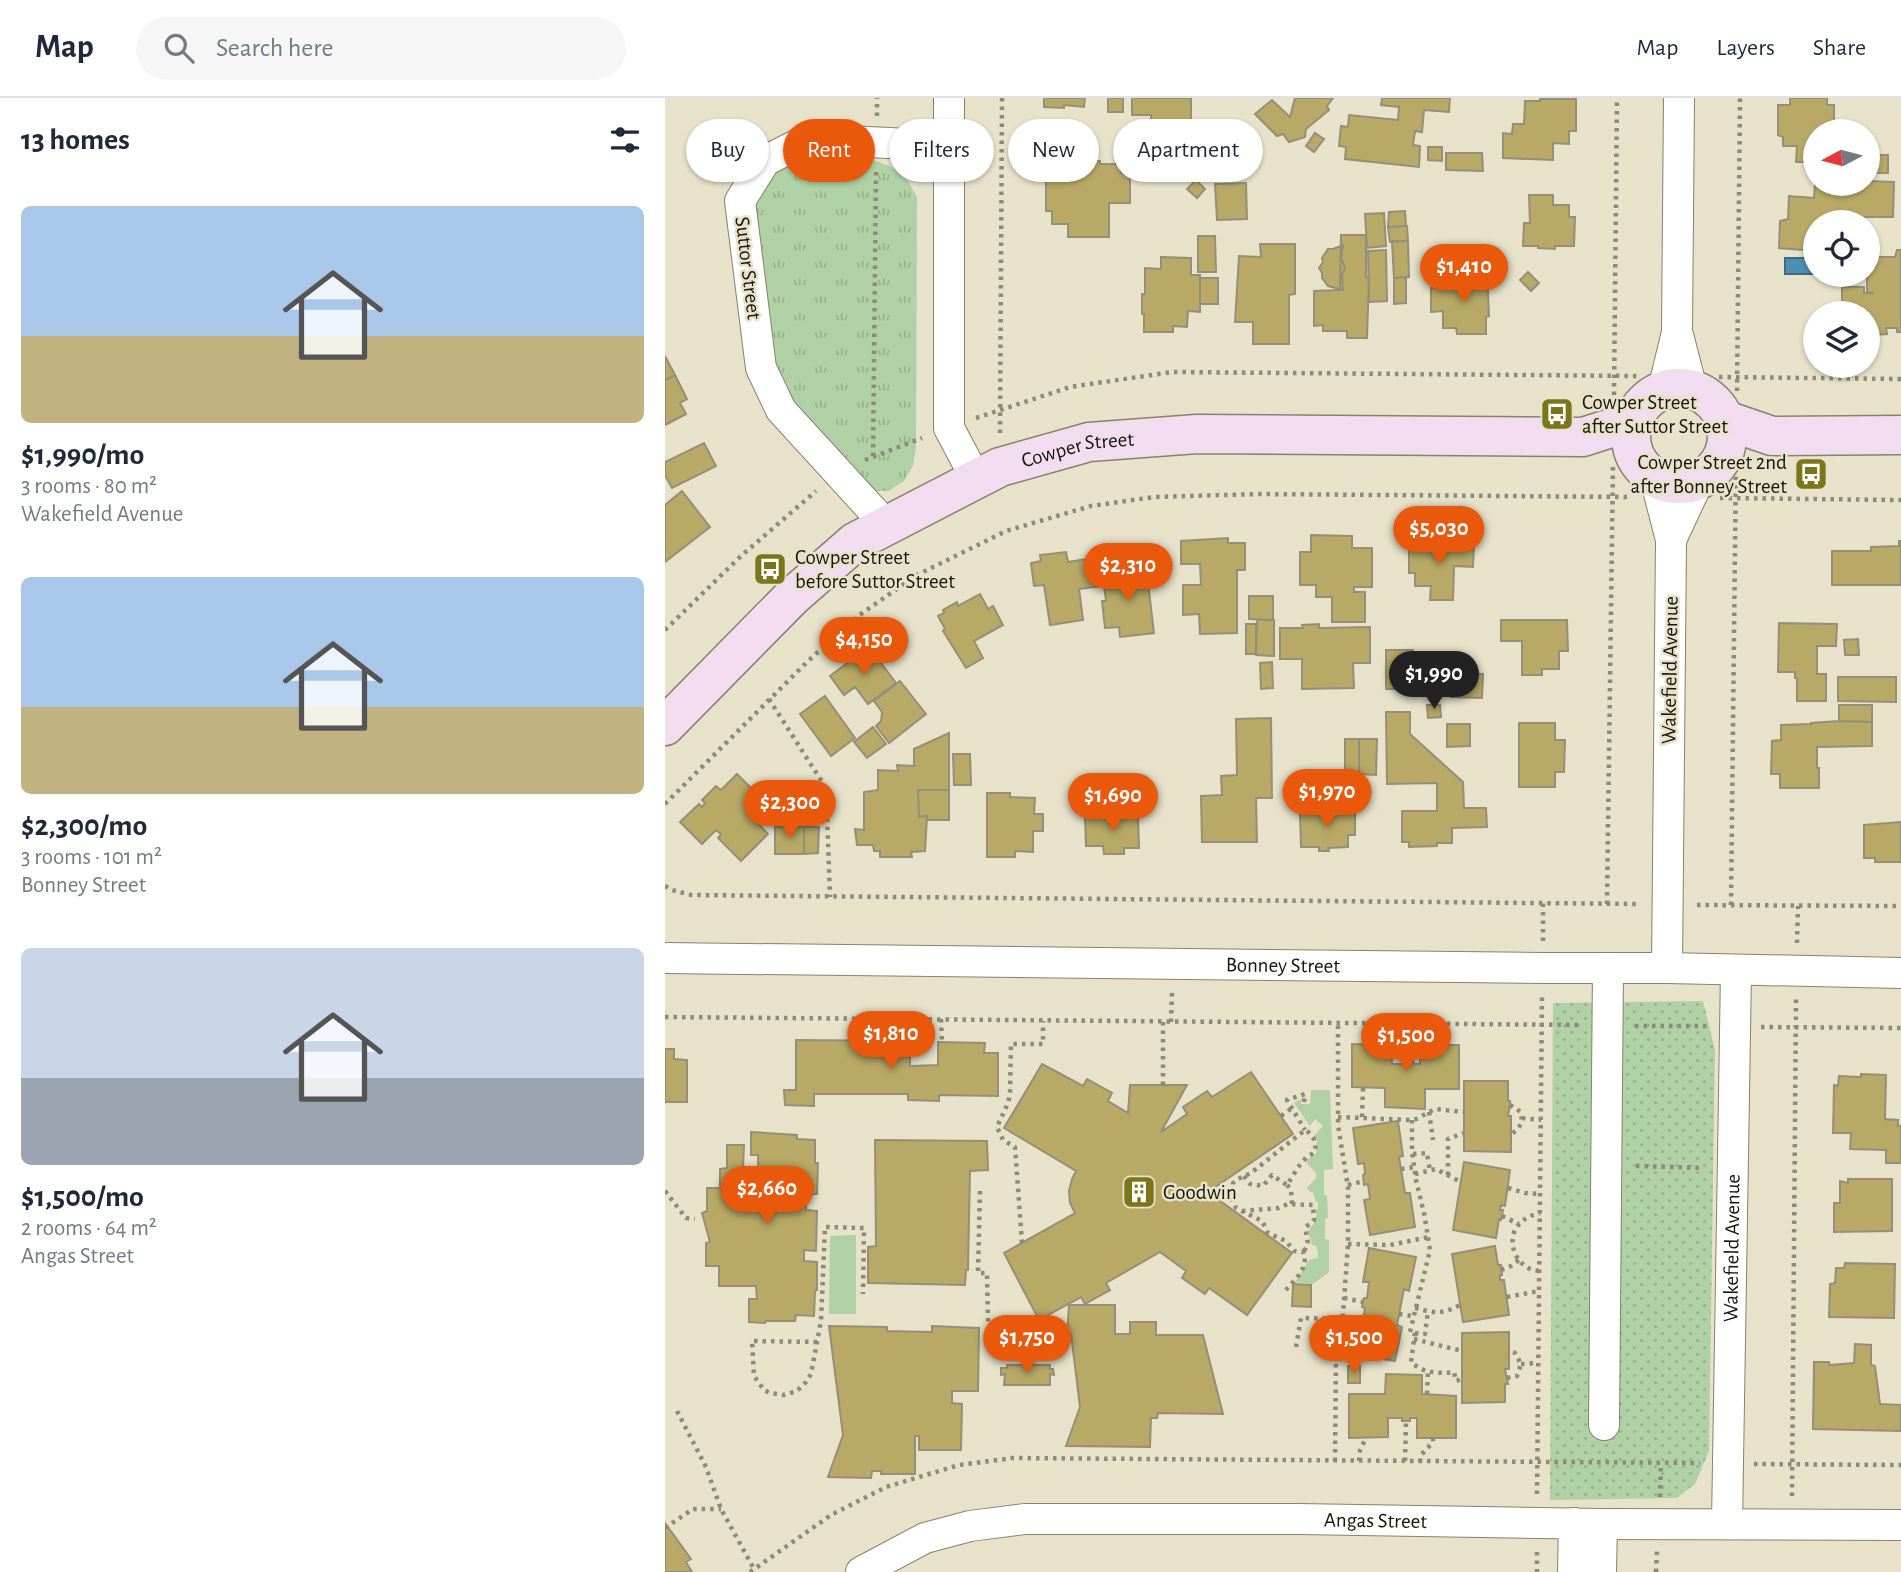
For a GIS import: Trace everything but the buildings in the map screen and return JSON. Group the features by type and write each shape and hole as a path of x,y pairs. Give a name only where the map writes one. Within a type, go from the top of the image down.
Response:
{"street":[{"path":"949,98 949,119"},
{"path":"1678,390 1679,98"},
{"name":"Suttor Street","path":"887,526 781,410 761,368 740,201 765,160 808,139 889,143"},
{"path":"949,182 949,428 976,479"},
{"path":"1708,472 1724,450 1727,435 1725,420 1717,407 1706,396 1678,390 1648,399 1633,421 1632,448 1637,460 1650,474 1669,483 1684,484 1708,472 1772,436"},
{"path":"1725,420 1772,436 1901,435"},
{"name":"Cowper Street","path":"665,726 792,597 855,542 1000,467 1089,442 1197,434 1583,437 1633,421"},
{"name":"Cowper Street","path":"1583,437 1650,474"},
{"name":"Wakefield Avenue","path":"1671,540 1708,472"},
{"name":"Wakefield Avenue","path":"1650,474 1671,540 1667,968"},
{"name":"Bonney Street","path":"665,958 1667,968 1901,973"},
{"path":"1604,1425 1608,968"},
{"name":"Wakefield Avenue","path":"1727,1524 1736,971"},
{"name":"Angas Street","path":"861,1572 925,1538 970,1526 1025,1519 1901,1525"},
{"path":"1573,1572 1588,1524"},
{"path":"1588,1524 1601,1572"}],"path":[{"path":"665,630 795,507 839,474 873,456 877,98"},
{"path":"1002,98 1000,409 1070,387 1172,372 1614,376 1618,98"},
{"path":"1740,98 1737,377 1901,379"},
{"path":"665,804 818,650 858,616 917,575 1006,531 1091,506 1154,497 1258,494 1612,497 1607,904"},
{"path":"1731,905 1736,498 1901,500"},
{"path":"769,699 826,788 830,897"},
{"path":"665,886 691,895 1901,906"},
{"path":"1537,1523 1543,903"},
{"path":"1792,1524 1798,905"},
{"path":"665,1017 1901,1028"},
{"path":"904,1041 907,1019"},
{"path":"941,1020 942,1042"},
{"path":"1022,1242 1015,1147 1003,1140 997,1127 1010,1094 1011,1044 1043,1044 1043,1020"},
{"path":"1163,1021 1163,1085"},
{"path":"1335,1461 1336,1355 1345,1298 1347,1244 1347,1185 1338,1117 1338,1023"},
{"path":"1366,1023 1368,1044"},
{"path":"1408,1024 1408,1061"},
{"path":"1362,1118 1363,1088"},
{"path":"1287,1185 1316,1146 1287,1100 1305,1094 1304,1102"},
{"path":"1510,1105 1521,1112 1522,1118 1520,1126 1511,1134"},
{"path":"1281,1116 1292,1108"},
{"path":"1338,1117 1412,1120 1435,1109 1464,1112"},
{"path":"1429,1112 1433,1140"},
{"path":"1522,1118 1541,1120"},
{"path":"1412,1120 1415,1170 1430,1250 1410,1332 1415,1336 1462,1350"},
{"path":"1303,1252 1296,1252 1286,1241 1268,1233 1262,1221 1236,1208 1233,1183 1251,1173 1305,1130"},
{"path":"1448,1175 1448,1139 1464,1133"},
{"path":"1413,1154 1427,1153 1430,1171"},
{"path":"1607,1165 1733,1169"},
{"path":"1401,1169 1436,1170 1461,1182"},
{"path":"1244,1176 1250,1184 1263,1185 1272,1175 1291,1189 1292,1205"},
{"path":"1347,1185 1364,1181"},
{"path":"1508,1188 1540,1194"},
{"path":"665,1191 686,1218 695,1219"},
{"path":"980,1191 978,1273 987,1273 988,1322"},
{"path":"1241,1211 1313,1205 1314,1220 1306,1227 1308,1246 1303,1252"},
{"path":"1539,1271 1529,1270 1518,1260 1513,1244 1516,1229 1520,1224 1531,1215 1540,1213"},
{"path":"1502,1216 1520,1224"},
{"path":"817,1342 752,1341 754,1376 758,1384 770,1393 784,1395 797,1391 811,1374 821,1321 825,1227 864,1228 863,1294"},
{"path":"1347,1244 1389,1245 1429,1237"},
{"path":"1285,1292 1304,1266 1306,1259 1303,1252"},
{"path":"1501,1270 1518,1260"},
{"path":"1507,1297 1539,1291"},
{"path":"1345,1298 1363,1303"},
{"path":"1415,1308 1440,1313 1460,1305"},
{"path":"1415,1336 1425,1334 1428,1311"},
{"path":"1399,1314 1413,1317"},
{"path":"1296,1347 1301,1318 1342,1319"},
{"path":"1415,1336 1411,1362 1428,1371 1454,1372 1456,1381 1462,1379"},
{"path":"1507,1378 1517,1376 1521,1364 1515,1353 1509,1351"},
{"path":"1521,1364 1538,1363"},
{"path":"1427,1394 1428,1371"},
{"path":"677,1411 706,1467 720,1509 752,1571 831,1515 898,1483 959,1465 1013,1458 1901,1465"},
{"path":"1405,1461 1406,1422"},
{"path":"1359,1461 1360,1450 1366,1438"},
{"path":"1420,1461 1433,1438"},
{"path":"665,1528 694,1509 720,1509"}],"green space":[{"path":"783,158 783,182 875,182 875,161 889,166 889,182 908,182 917,197 916,448 913,466 904,481 888,491 873,491 854,481 765,365 743,200 755,182 769,182 769,163"},
{"path":"1703,1001 1715,1050 1709,1451 1695,1484 1677,1498 1550,1500 1553,1003"},
{"path":"1311,1090 1330,1090 1333,1169 1324,1170 1328,1218 1325,1219 1325,1239 1329,1240 1329,1272 1313,1284 1295,1282 1309,1260 1318,1258 1316,1246 1312,1245 1308,1231 1316,1221 1318,1209 1313,1192 1307,1188 1316,1178 1316,1173 1306,1162 1316,1154 1317,1141 1314,1136 1323,1126 1315,1119 1310,1126 1294,1103 1301,1099 1301,1104 1310,1104"},
{"path":"856,1235 856,1314 829,1314 830,1236"}],"water":[{"path":"1785,258 1803,258 1803,274 1785,274"}],"place":[{"name":"Cowper Street after Suttor Street","path":"1557,414"},
{"name":"Cowper Street 2nd after Bonney Street","path":"1811,474"},
{"name":"Cowper Street before Suttor Street","path":"770,569"},
{"name":"Goodwin","path":"1139,1192"}]}
